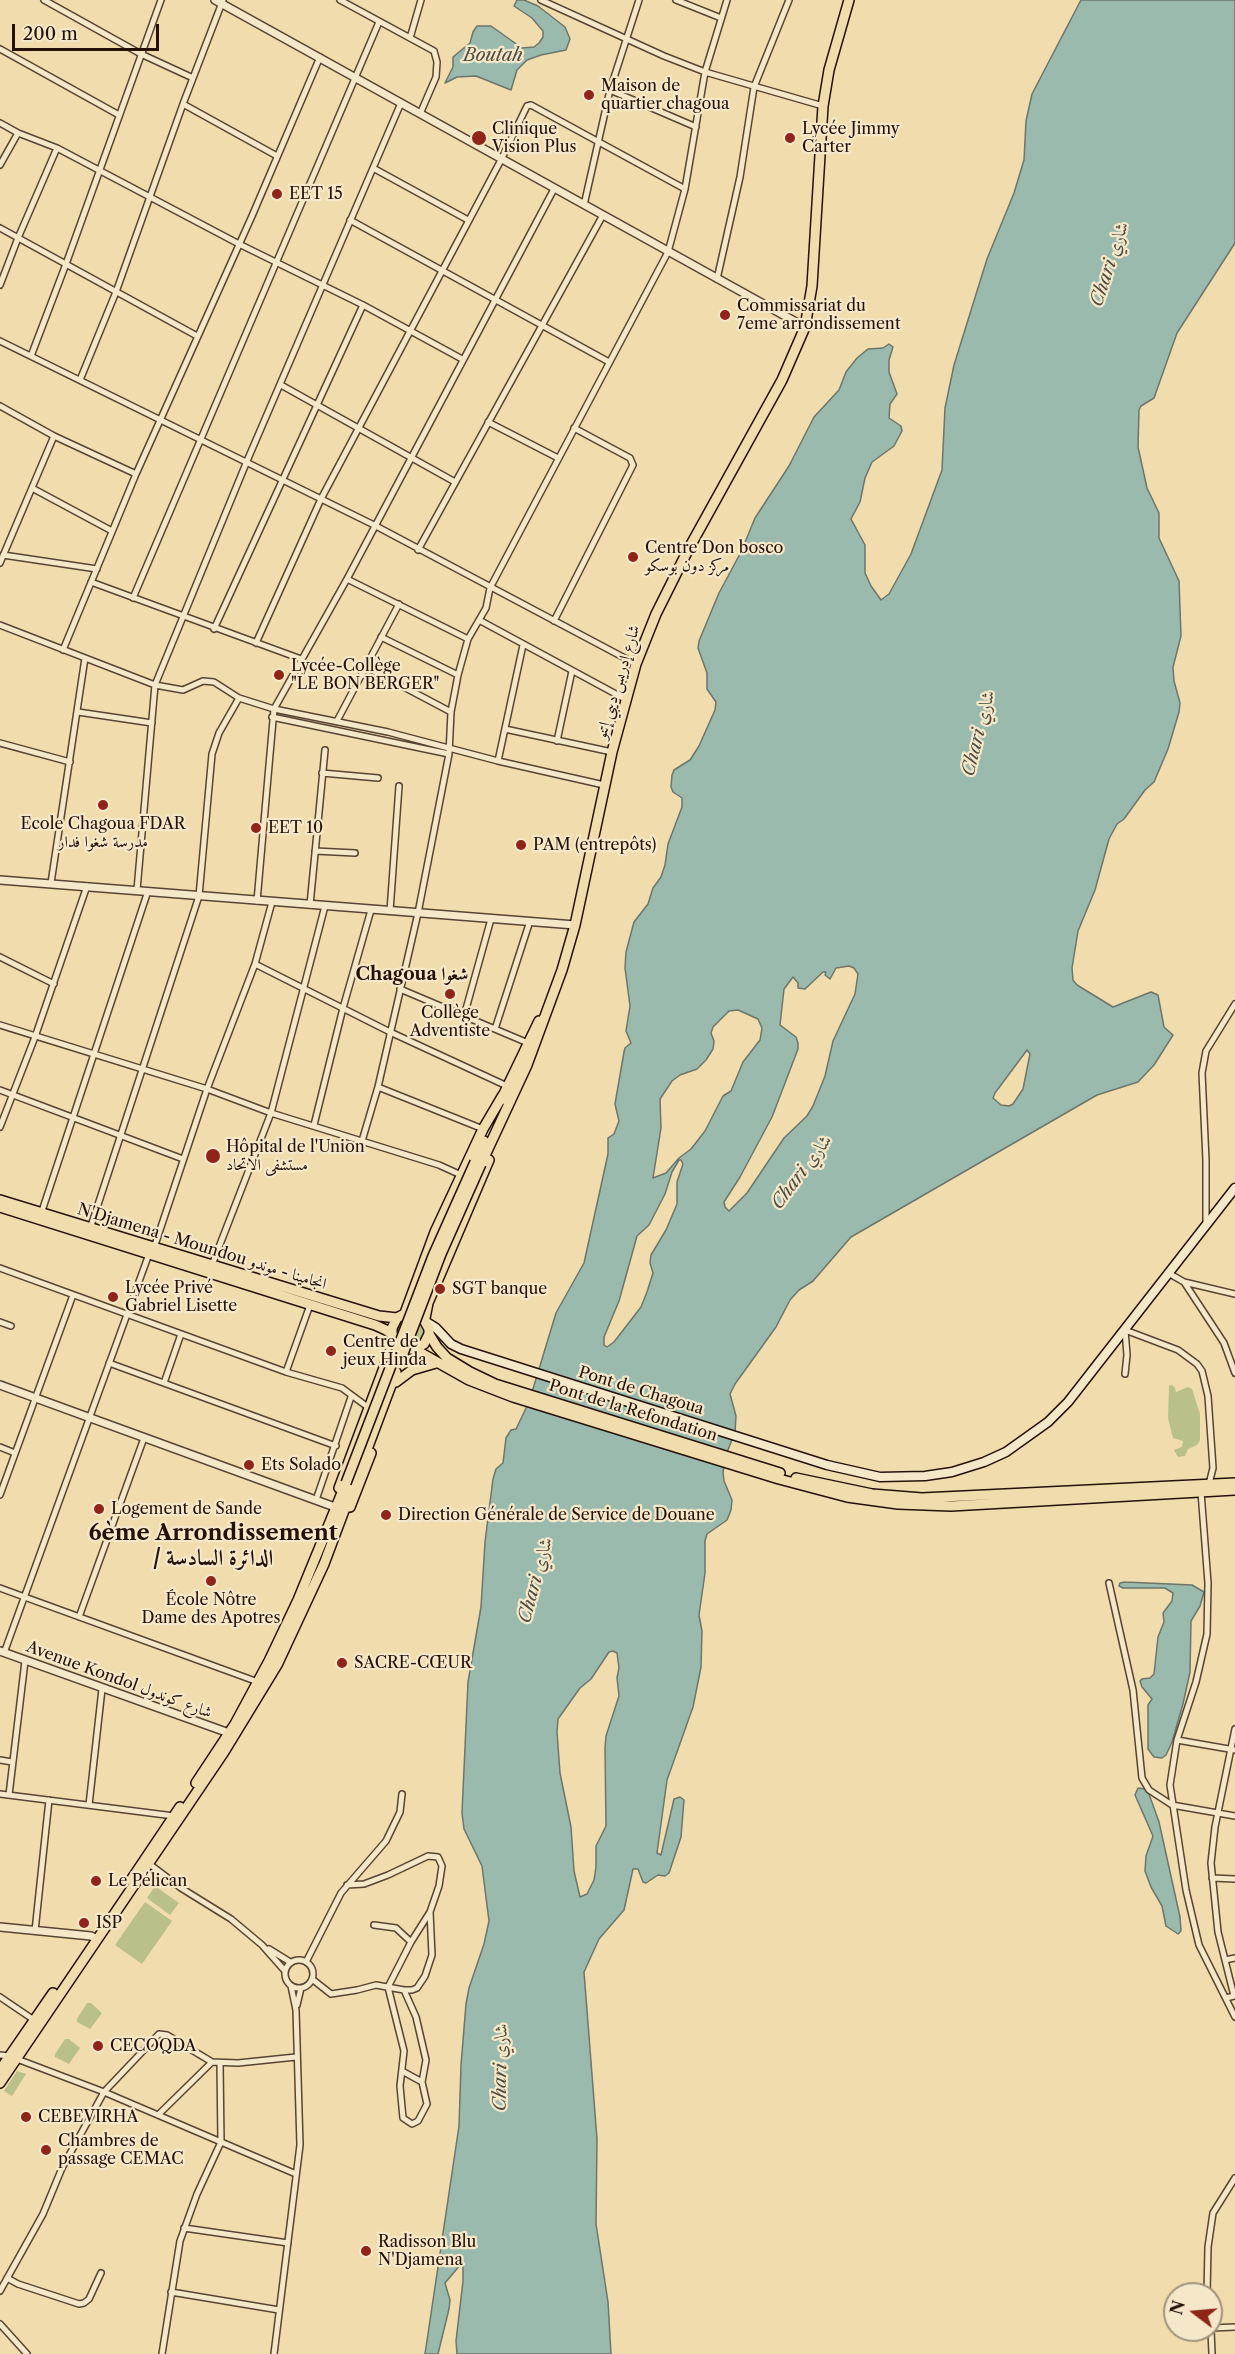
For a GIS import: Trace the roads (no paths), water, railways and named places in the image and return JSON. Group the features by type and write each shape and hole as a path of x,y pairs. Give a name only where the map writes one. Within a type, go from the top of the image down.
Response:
{"main road":[{"name":"شارع إدريس ديبي إتنو","path":"507,1093 541,1031 562,970 575,925 604,785 636,664 656,614 688,550 782,380 804,327 812,286 823,106 829,70 849,0"},
{"name":"شارع إدريس ديبي إتنو","path":"349,1484 507,1093 528,1043 550,1003"},
{"path":"319,1553 321,1538 393,1337 393,1323 401,1315 435,1232 483,1129 507,1093"},
{"path":"507,1093 506,1119 429,1303 427,1321 429,1334 442,1353 458,1365 514,1393"},
{"name":"Pont de Chagoua","path":"427,1321 455,1347 827,1465 880,1477 926,1476 952,1472 1006,1452 1048,1422 1068,1402 1234,1189"},
{"name":"N'Djamena - Moundou انجامينا - موندو","path":"0,1200 375,1325 393,1337"},
{"name":"N'Djamena - Moundou انجامينا - موندو","path":"0,1207 151,1251 212,1265 379,1316 401,1315"},
{"path":"401,1315 416,1312 427,1321"},
{"path":"0,2083 9,2057 147,1862 252,1708 277,1665 358,1489 396,1382 412,1350 424,1344 429,1334"},
{"path":"393,1337 402,1347 469,1380 514,1393"},
{"path":"396,1382 417,1367 436,1363"},
{"name":"Pont de la Refondation","path":"514,1393 741,1464"},
{"path":"741,1464 824,1485 897,1497 994,1496 1235,1483"},
{"path":"741,1464 822,1492 872,1501 921,1506 1235,1490"},
{"path":"147,1862 174,1816 229,1733 258,1682 349,1484"},
{"path":"324,1564 349,1484"},
{"path":"0,2070 94,1938"}],"street":[{"path":"44,0 141,54 194,78"},
{"path":"31,356 161,0"},
{"path":"340,0 430,47 436,55 438,70 433,88 420,114"},
{"path":"410,38 422,0"},
{"path":"541,0 705,72 823,106"},
{"path":"584,205 610,90 639,0"},
{"path":"679,0 721,18"},
{"path":"362,1141 378,1087 418,913 449,754 451,712 468,639 489,600 490,588 668,252 685,189 705,72 727,0"},
{"path":"717,279 740,177 754,87 789,0"},
{"path":"80,380 116,292 220,1 501,160 804,327"},
{"path":"133,598 379,22"},
{"path":"0,49 119,116"},
{"path":"63,650 136,474 320,57"},
{"path":"610,90 696,127"},
{"path":"137,890 155,685 246,461 281,385 401,103"},
{"path":"183,104 277,156"},
{"path":"256,643 321,499 501,160 525,109 531,105 685,189"},
{"path":"0,123 18,133 57,148 239,244 363,305 462,359"},
{"path":"0,165 18,133"},
{"path":"0,285 57,148"},
{"path":"373,168 468,220"},
{"path":"257,901 274,709 347,579 554,189"},
{"path":"418,550 603,215"},
{"path":"350,220 609,362"},
{"path":"0,228 197,336"},
{"path":"214,629 319,405 363,305"},
{"path":"0,341 374,525 636,664"},
{"path":"281,385 455,482"},
{"path":"0,406 54,436 136,474"},
{"path":"488,422 558,458"},
{"path":"554,621 633,465 630,458 574,428"},
{"path":"0,563 54,436"},
{"path":"32,488 112,531"},
{"path":"3,555 97,569"},
{"path":"347,579 468,639"},
{"path":"91,582 301,659"},
{"path":"337,721 399,604"},
{"path":"479,620 625,699"},
{"path":"0,625 155,685 183,690 208,681 219,684 239,698 274,709 388,732 498,761 604,785"},
{"path":"381,637 458,675"},
{"path":"498,761 523,645"},
{"path":"51,884 85,658"},
{"path":"366,667 451,712"},
{"path":"557,741 572,671"},
{"path":"90,1229 198,896 212,754 219,733 239,698"},
{"path":"78,712 152,723"},
{"path":"272,717 449,754"},
{"path":"505,729 612,752"},
{"path":"386,740 388,732"},
{"path":"0,743 70,762"},
{"path":"310,904 325,750"},
{"path":"322,773 378,778"},
{"path":"390,911 399,786"},
{"path":"315,851 355,854"},
{"path":"0,880 575,925"},
{"path":"0,1127 35,1037 87,886"},
{"path":"41,1214 148,891"},
{"path":"2,1652 24,1598 151,1251 207,1089 255,964 272,902"},
{"path":"212,1265 272,1113 325,906"},
{"path":"314,1125 343,1008 371,910"},
{"path":"464,1016 491,919"},
{"path":"495,1029 530,921"},
{"path":"0,957 54,984"},
{"path":"255,964 507,1093"},
{"path":"400,989 528,1043"},
{"path":"1206,1225 1207,1182 1202,1073 1206,1051 1235,1004"},
{"path":"0,1025 207,1089 272,1113 439,1165 461,1175"},
{"path":"378,1087 483,1129"},
{"path":"0,1090 183,1159"},
{"path":"0,1268 286,1372 342,1388 351,1397 369,1408"},
{"path":"1170,1274 1184,1282 1235,1294"},
{"path":"1184,1282 1224,1343 1235,1373"},
{"path":"0,1495 73,1295"},
{"path":"286,1372 310,1305"},
{"path":"0,1322 11,1326"},
{"path":"1125,1374 1128,1355 1125,1330 1178,1350 1197,1364 1202,1371 1208,1395 1213,1455 1209,1484"},
{"path":"164,1383 181,1334"},
{"path":"109,1363 336,1446"},
{"path":"0,1385 332,1506"},
{"path":"316,1500 351,1397"},
{"path":"79,1617 144,1438"},
{"path":"0,1447 15,1453"},
{"path":"1200,1492 1208,1583 1207,1634 1196,1682 1177,1740 1170,1785 1186,1890 1199,1945 1235,2017"},
{"path":"1109,1583 1133,1690 1142,1778 1149,1790 1172,1805 1235,1816"},
{"path":"0,1588 258,1682"},
{"name":"Avenue Kondol شارع كوندول","path":"2,1652 229,1733"},
{"path":"9,1795 25,1661"},
{"path":"89,1805 102,1689"},
{"path":"1226,1998 1234,1995 1218,1932 1212,1878 1212,1847 1233,1750 1235,1729"},
{"path":"1177,1740 1233,1750"},
{"path":"0,1760 12,1762"},
{"path":"0,1794 174,1816"},
{"path":"306,1962 341,1893 386,1841 400,1812 402,1794"},
{"path":"35,1931 49,1800"},
{"path":"347,1885 364,1884 433,1855 440,1860 442,1871 430,1912 411,1942 388,1987 405,2051 400,2102 403,2118 412,2124 418,2121 427,2104 422,2082 426,2060 416,2017 404,1990"},
{"path":"147,1862 181,1888 231,1919 262,1945 285,1971"},
{"path":"1212,1878 1235,1879"},
{"path":"274,2354 301,2125 296,2057 296,2010 291,1986 285,1978 285,1971 290,1962 297,1960 306,1962 312,1970 312,1979 320,1988 331,1994 376,1984 404,1990 417,1988 429,1969 433,1949 430,1912"},
{"path":"374,1925 396,1928 411,1942"},
{"path":"0,1927 94,1938"},
{"path":"262,1945 290,1962"},
{"path":"1225,1960 1235,1958"},
{"path":"296,2010 303,1987 312,1979"},
{"path":"291,1986 320,1988"},
{"path":"0,1997 34,2020"},
{"path":"0,2291 43,2214 62,2168 104,2092 159,2034 167,2035 212,2062 296,2057"},
{"path":"9,2057 104,2092 296,2174"},
{"path":"158,2115 212,2062"},
{"path":"162,2354 176,2259 184,2228 221,2142 220,2063"},
{"path":"402,2071 422,2082"},
{"path":"1208,2282 1208,2247 1213,2213 1235,2178"},
{"path":"184,2228 288,2243"},
{"path":"7,2278 18,2284 79,2304 88,2299 101,2273"},
{"path":"171,2292 279,2310"},
{"path":"0,2324 27,2354"}],"water":[{"name":"Boutah","path":"517,0 524,0 538,6 565,27 570,39 566,50 527,60 517,70 511,90 476,76 457,77 445,83 453,67 453,57 470,43 477,26 491,26 522,48 534,47 539,43 543,37 543,31 532,18 514,6"},
{"name":"Chari شاري","path":"1081,0 1235,0 1235,243 1177,333 1154,398 1141,406 1139,410 1138,447 1147,488 1159,513 1159,538 1179,581 1181,636 1173,667 1180,703 1179,712 1168,749 1154,782 1145,790 1124,819 1117,824 1109,839 1095,890 1078,931 1072,968 1073,980 1077,985 1113,1007 1151,992 1158,995 1164,1027 1173,1035 1154,1065 1138,1082 1097,1095 851,1237 813,1281 799,1290 790,1300 776,1327 735,1384 730,1394 736,1416 735,1432 726,1455 723,1472 724,1481 732,1500 731,1510 727,1520 707,1534 705,1541 705,1573 699,1615 702,1631 701,1667 693,1707 667,1780 657,1853 661,1855 674,1799 680,1797 684,1800 681,1837 669,1873 665,1876 658,1875 646,1883 643,1882 638,1869 633,1869 624,1910 599,1939 584,1972 597,2139 596,2224 608,2302 611,2354 457,2354 456,2341 463,2281 463,2265 461,2264 445,2283 450,2300 438,2354 425,2354 459,2126 466,2004 489,1921 482,1866 464,1829 462,1813 468,1682 481,1607 485,1542 493,1479 496,1469 503,1463 506,1438 511,1430 516,1429 529,1402 556,1313 584,1263 608,1154 608,1138 614,1134 619,1121 615,1104 625,1048 631,1043 626,1031 630,1006 625,968 626,952 634,922 648,904 653,888 661,877 668,844 682,807 682,798 673,792 671,787 672,775 674,770 690,760 715,710 716,702 707,689 707,673 698,648 699,641 755,518 789,466 814,417 839,390 846,372 857,358 868,349 883,348 889,344 893,347 889,360 889,372 897,394 890,404 889,418 901,426 902,431 894,446 872,462 865,478 860,502 851,519 865,545 865,573 871,586 881,600 889,594 911,554 942,470 945,408 954,365 987,259 1014,193 1024,160 1026,121 1032,94","holes":["849,966 854,968 858,974 855,994 833,1041 825,1076 813,1106 807,1116 784,1138 747,1193 729,1211 724,1202 772,1117 798,1049 796,1037 780,1025 784,989 793,977 798,983 798,988 805,989 823,972 826,972 825,975 830,979 836,968","738,1010 758,1019 762,1028 760,1040 743,1062 731,1091 723,1096 705,1131 691,1149 679,1158 666,1173 653,1178 661,1128 660,1099 672,1081 680,1075 697,1069 706,1060 713,1049 714,1041 711,1033 713,1027 729,1011","1027,1050 1030,1054 1023,1089 1013,1104 1001,1105 993,1098","681,1160 683,1164 677,1182 677,1204 666,1230 651,1255 650,1263 653,1273 647,1292 641,1307 614,1342 607,1347 604,1345 604,1337 619,1301 637,1236 649,1225 665,1194 672,1172","609,1652 617,1653 619,1696 606,1736 605,1748 606,1826 596,1846 594,1880 587,1894 580,1897 574,1871 571,1827 560,1773 557,1732 558,1719 580,1688 591,1679"]},
{"path":"1120,1583 1192,1585 1204,1592 1200,1606 1191,1621 1190,1672 1183,1704 1172,1742 1166,1755 1162,1758 1154,1757 1148,1749 1148,1705 1152,1699 1140,1681 1154,1674 1158,1637 1164,1622 1163,1613 1172,1601 1173,1593 1165,1588 1123,1588 1119,1586"},
{"path":"1138,1788 1145,1789 1149,1794 1159,1822 1180,1917 1181,1931 1178,1934 1166,1926 1162,1906 1145,1871 1146,1856 1153,1836 1135,1795"}],"place":[{"name":"Maison de quartier chagoua","path":"589,95"},
{"name":"Clinique Vision Plus","path":"479,138"},
{"name":"Lycée Jimmy Carter","path":"790,138"},
{"name":"EET 15","path":"277,194"},
{"name":"Commissariat du 7eme arrondissement","path":"725,315"},
{"name":"Centre Don bosco مركز دون بوسكو","path":"633,557"},
{"name":"Lycée-Collège \"LE BON BERGER\"","path":"279,675"},
{"name":"Ecole Chagoua FDAR مدرسة شغوا فدار","path":"103,805"},
{"name":"EET 10","path":"256,828"},
{"name":"PAM (entrepôts)","path":"521,845"},
{"name":"Collège Adventiste","path":"450,994"},
{"name":"Hôpital de l'Union مستشفى الاتحاد","path":"213,1156"},
{"name":"SGT banque","path":"440,1289"},
{"name":"Lycée Privé Gabriel Lisette","path":"113,1297"},
{"name":"Centre de jeux Hinda","path":"331,1351"},
{"name":"Ets Solado","path":"249,1465"},
{"name":"Logement de Sande","path":"99,1509"},
{"name":"Direction Générale de Service de Douane","path":"386,1515"},
{"name":"École Nôtre Dame des Apotres","path":"211,1581"},
{"name":"SACRE-CŒUR","path":"342,1663"},
{"name":"Le Pélican","path":"96,1881"},
{"name":"ISP","path":"84,1923"},
{"name":"CECOQDA","path":"98,2046"},
{"name":"CEBEVIRHA","path":"26,2117"},
{"name":"Chambres de passage CEMAC","path":"46,2150"},
{"name":"Radisson Blu N'Djamena","path":"366,2251"}],"district":[{"name":"Chagoua شغوا","path":"412,975"},
{"name":"6ème Arrondissement / الدائرة السادسة","path":"213,1546"}]}
